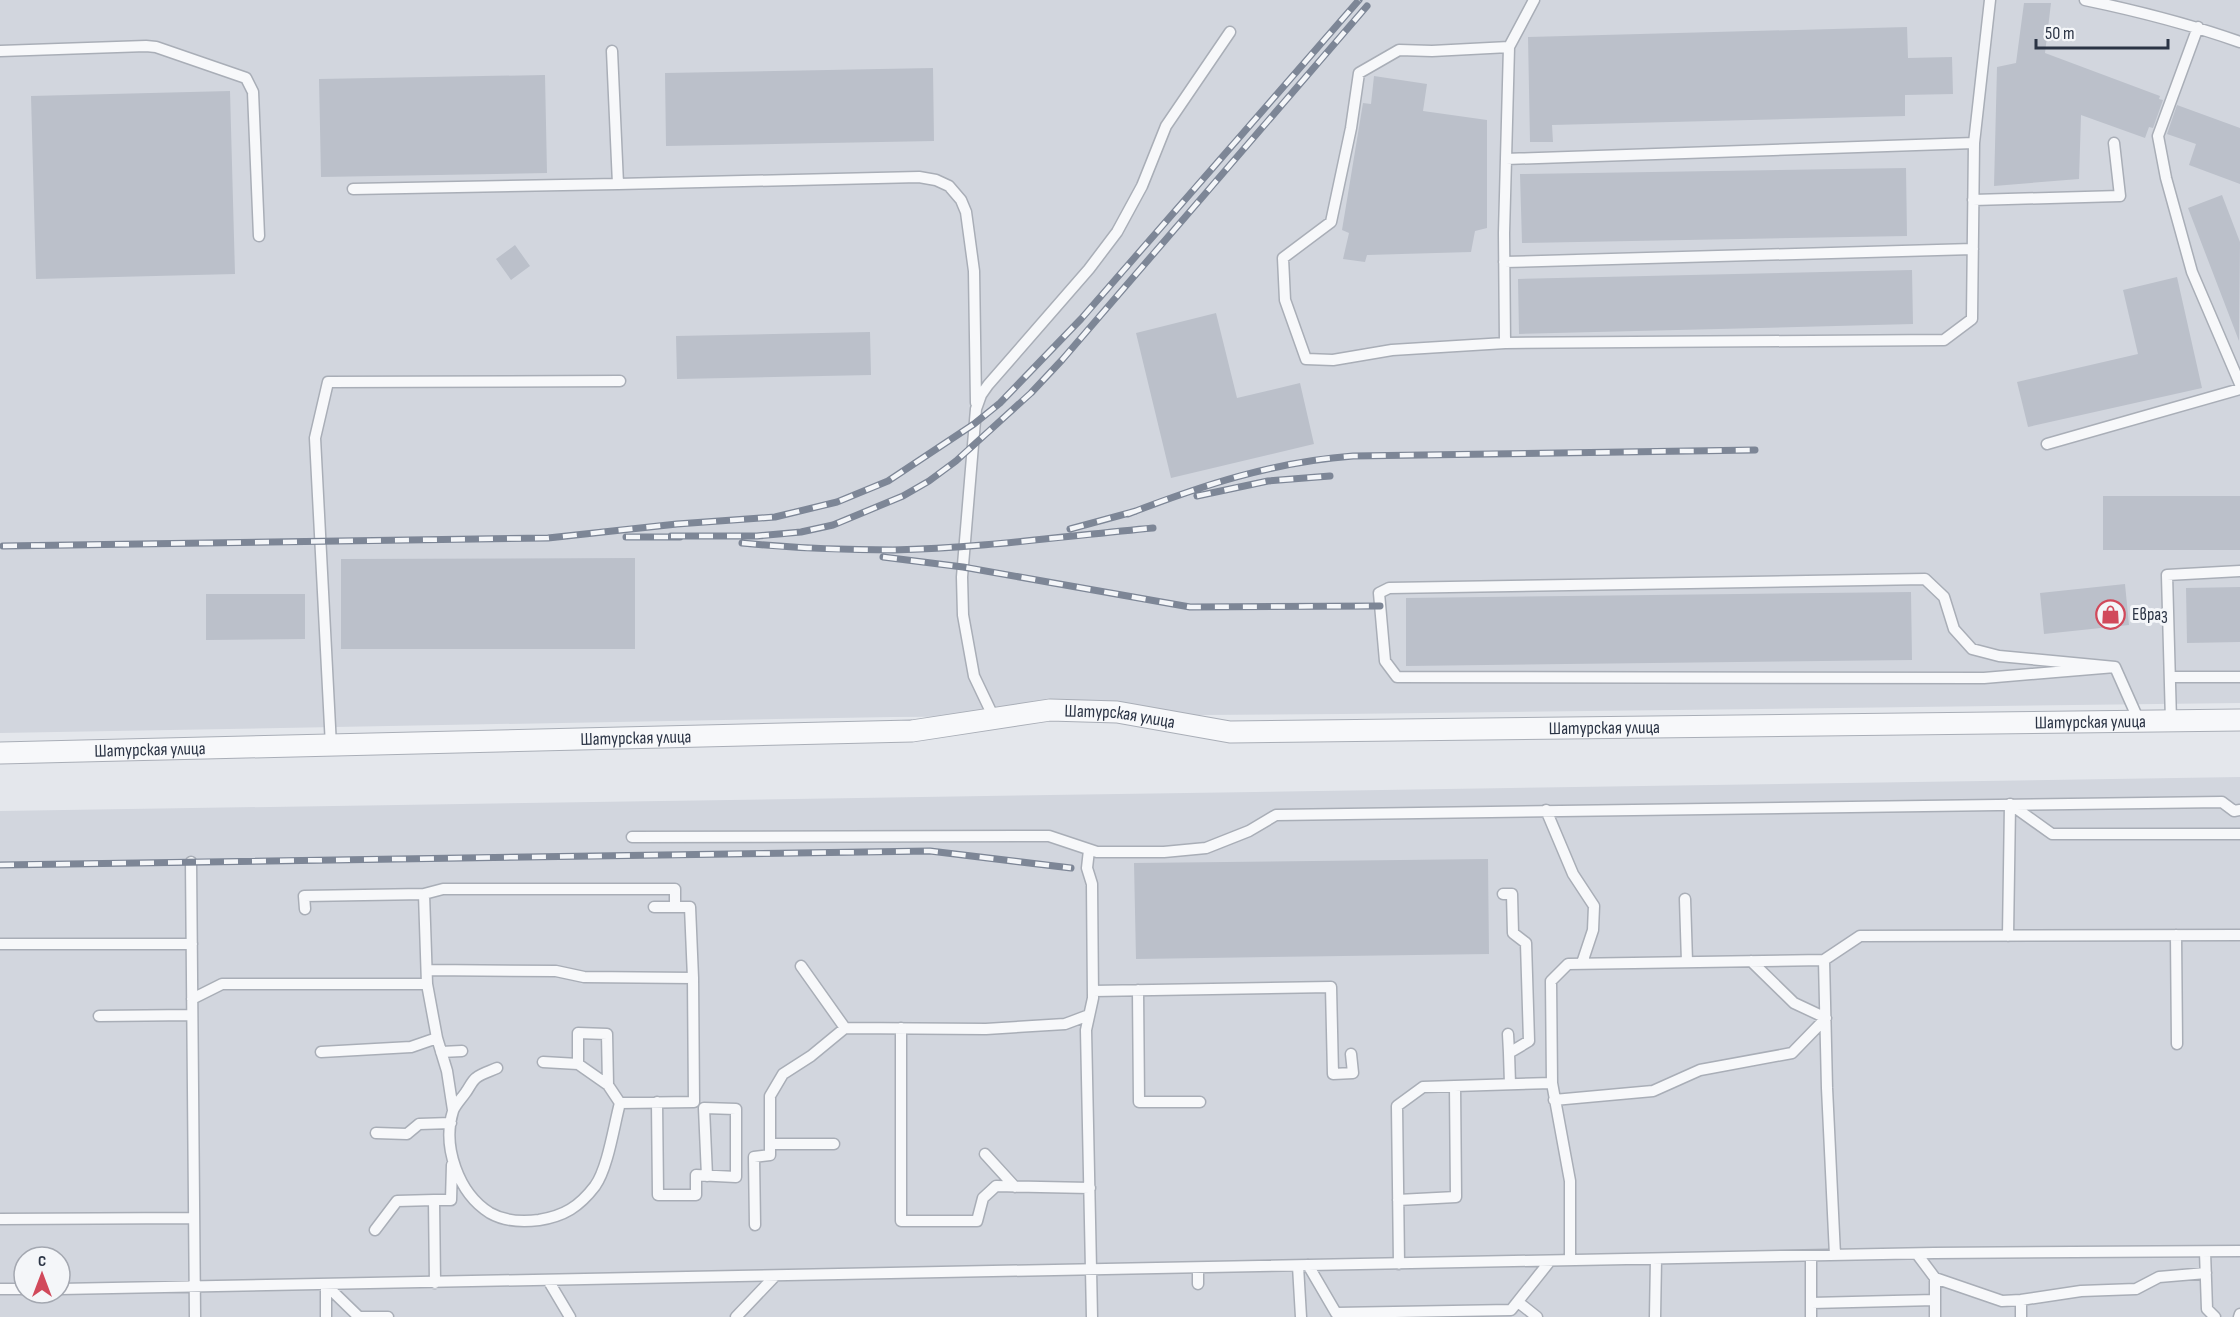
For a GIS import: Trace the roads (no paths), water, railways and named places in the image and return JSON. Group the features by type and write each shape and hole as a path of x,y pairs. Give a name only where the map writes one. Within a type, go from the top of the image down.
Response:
{"street":[{"name":"Шатурская улица","path":"0,753 912,731 1050,710 1117,712 1230,732 2240,720"}],"lane":[{"path":"1504,343 1509,48 1534,0"},
{"path":"1509,48 1399,50 1359,73 1351,128 1331,222 1283,258 1285,300 1306,359 1334,360 1392,350 1504,343 1944,340 1972,319 1974,143 1990,0"},
{"path":"2085,0 2153,14 2240,42"},
{"path":"2198,27 2158,136 2166,178 2192,272 2240,384"},
{"path":"976,409 988,385 1089,269 1117,232 1142,186 1166,126 1230,32"},
{"path":"0,51 156,47 246,78 253,92 259,236"},
{"path":"612,51 618,184"},
{"path":"1973,200 2120,196 2114,142"},
{"path":"1506,159 1974,143"},
{"path":"353,189 919,177 936,180 949,186 966,212 974,271 976,409 962,577 963,615 974,676 994,718"},
{"path":"1504,262 1973,249"},
{"path":"331,746 315,438 328,382 620,381"},
{"path":"2047,444 2240,389"},
{"path":"2171,721 2167,575 2240,572"},
{"path":"1925,579 1944,597 1954,629 1971,648 1999,657 2115,667 1984,678 1397,677 1385,661 1379,593 1389,588 1925,579"},
{"path":"2115,667 2139,721"},
{"path":"2170,676 2240,676"},
{"path":"632,837 1049,836 1089,850 1164,852 1206,848 1249,831 1276,815 2222,802 2234,811 2240,810"},
{"path":"2010,804 2052,834 2240,834"},
{"path":"2008,936 2010,804"},
{"path":"1546,810 1573,874 1594,906 1593,930 1582,963"},
{"path":"1089,850 1087,868 1092,884 1093,991 1086,1030 1092,1317"},
{"path":"191,862 195,1317"},
{"path":"305,909 304,896 424,894 443,889 675,889 675,907"},
{"path":"375,1230 398,1201 451,1200 453,1110 447,1071 436,1038 427,984 424,894"},
{"path":"1503,894 1512,894 1513,933 1526,943 1528,1041 1509,1053"},
{"path":"1685,898 1687,962"},
{"path":"654,907 690,907 694,1102"},
{"path":"2176,935 2177,1044"},
{"path":"1570,1260 1570,1181 1552,1083 1551,981 1568,964 1824,960 1860,936 2240,935"},
{"path":"0,944 192,944"},
{"path":"1824,960 1835,1255"},
{"path":"1750,961 1794,1003 1826,1018"},
{"path":"801,966 845,1028"},
{"path":"427,970 556,971 584,977 693,978"},
{"path":"192,999 222,984 427,984"},
{"path":"1093,991 1331,987 1334,1074 1353,1073 1351,1053"},
{"path":"1138,990 1139,1102 1200,1102"},
{"path":"99,1016 192,1015"},
{"path":"755,1225 754,1157 770,1155 770,1096 783,1074 811,1056 845,1028 986,1029 1065,1024 1089,1015"},
{"path":"1554,1100 1653,1091 1700,1070 1792,1053 1826,1018"},
{"path":"901,1028 901,1221 977,1221 983,1198 996,1186 1090,1188"},
{"path":"578,1064 578,1033 607,1034 608,1085"},
{"path":"1508,1034 1510,1084"},
{"path":"321,1052 411,1047 436,1038"},
{"path":"441,1052 462,1051"},
{"path":"452,1159 461,1181 474,1198 489,1212 507,1220 529,1221 553,1218 574,1209 596,1184 607,1155 620,1103 608,1085 578,1064 543,1062"},
{"path":"453,1110 477,1077 497,1068"},
{"path":"1399,1264 1397,1106 1423,1087 1552,1083"},
{"path":"1398,1200 1456,1197 1455,1086"},
{"path":"620,1103 657,1102 694,1102 704,1108 736,1109 736,1177 696,1175 696,1195 658,1195 657,1102"},
{"path":"704,1108 707,1176"},
{"path":"376,1133 406,1134 419,1124 451,1123"},
{"path":"770,1144 834,1144"},
{"path":"985,1154 1016,1187"},
{"path":"434,1200 435,1283"},
{"path":"0,1219 194,1218"},
{"path":"72,1289 1835,1255 2240,1251"},
{"path":"2205,1252 2207,1309 2215,1317"},
{"path":"1917,1254 1935,1278 2002,1301 2081,1291 2136,1289 2159,1277 2206,1273"},
{"path":"1811,1256 1811,1317"},
{"path":"1654,1317 1656,1259"},
{"path":"1303,1266 1336,1313 1465,1314 1511,1310 1550,1261"},
{"path":"1301,1317 1303,1266"},
{"path":"1198,1268 1198,1284"},
{"path":"736,1317 775,1276"},
{"path":"1935,1278 1935,1317"},
{"path":"548,1280 570,1317"},
{"path":"326,1285 326,1317"},
{"path":"326,1285 360,1317 388,1317"},
{"path":"1811,1303 1935,1300"},
{"path":"2021,1300 2021,1317"},
{"path":"1518,1302 1537,1317"}],"railway":[{"path":"3,546 548,538 677,524 775,517 837,502 888,481 974,424 1000,403 1081,319 1359,0"},
{"path":"671,536 757,536 801,532 833,525 903,496 929,481 956,461 1031,393 1062,360 1367,6"},
{"path":"1128,514 1239,476 1323,459 1353,456 1755,450"},
{"path":"1197,496 1268,481 1330,476"},
{"path":"1070,529 1136,511"},
{"path":"742,543 818,548 926,549 1153,528"},
{"path":"626,537 680,537"},
{"path":"883,557 963,567 1190,607 1380,606"},
{"path":"0,865 930,851 1071,868"}],"place":[{"name":"Евраз","path":"2111,614"}]}
